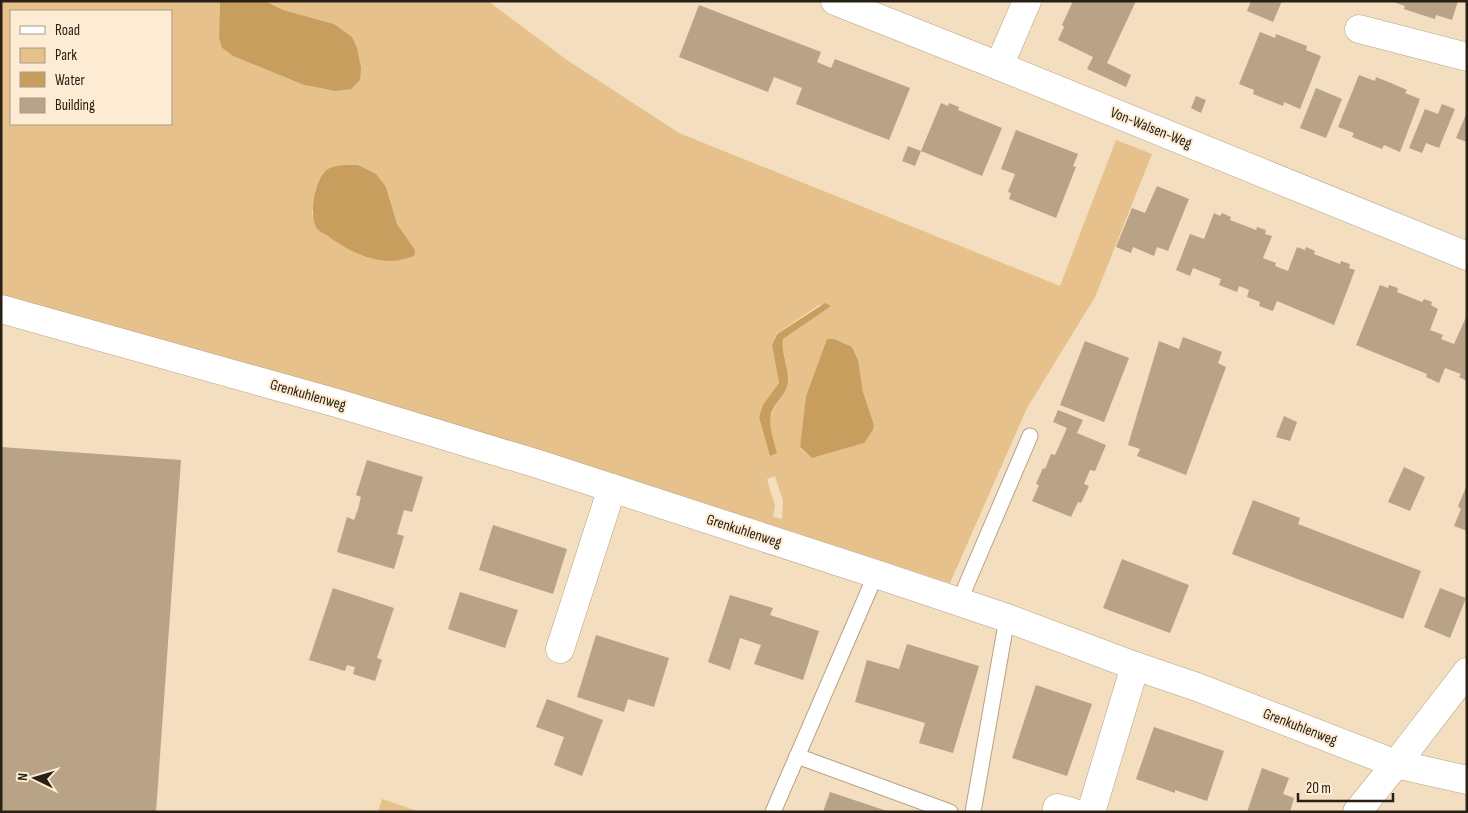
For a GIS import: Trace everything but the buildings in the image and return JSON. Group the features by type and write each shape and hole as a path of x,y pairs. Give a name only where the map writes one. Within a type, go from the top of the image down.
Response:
{"street":[{"name":"Von-Walsen-Weg","path":"835,1 1467,256"},
{"path":"999,66 1027,1"},
{"path":"1359,30 1467,57"},
{"name":"Grenkuhlenweg","path":"1,309 340,404 612,488 1007,618 1197,687 1396,764 1467,780"},
{"path":"560,649 612,488"},
{"path":"1090,812 1135,666"},
{"path":"1357,812 1467,672"}],"lane":[{"path":"959,602 1030,436"},
{"path":"773,812 876,574"},
{"path":"973,812 1007,618"},
{"path":"797,756 950,812"}],"green space":[{"path":"1,1 220,1 219,38 222,48 233,56 304,85 334,91 334,24 283,10 265,1 488,1 567,60 679,133 1060,286 1116,140 1152,154 1095,297 1027,408 950,583 541,450 1,299","holes":["386,187 397,224 415,250 373,259 339,244 312,214 316,188","819,305 830,306 783,339 788,382 770,418 770,456 759,417 779,383 772,345 776,334","827,339 852,347 858,360 863,392 874,425 873,430 863,443 812,458 800,448 806,396","775,476 783,501 782,519 773,517 775,506 767,479"]},
{"path":"382,799 420,812 378,812"}],"water":[{"path":"220,1 265,1 283,10 334,24 352,37 357,48 361,68 360,80 351,89 334,91 304,85 233,56 222,48 219,38"},
{"path":"358,165 376,174 386,187 397,224 415,250 414,256 391,261 365,257 342,245 316,227 313,213 314,196 323,174 335,166"},
{"path":"825,303 831,306 783,339 788,381 786,390 772,411 770,421 777,453 770,456 759,417 763,405 779,383 772,345 777,334"},
{"path":"827,339 834,339 852,347 858,360 863,392 874,425 873,430 864,443 812,458 800,447 806,396"}]}
